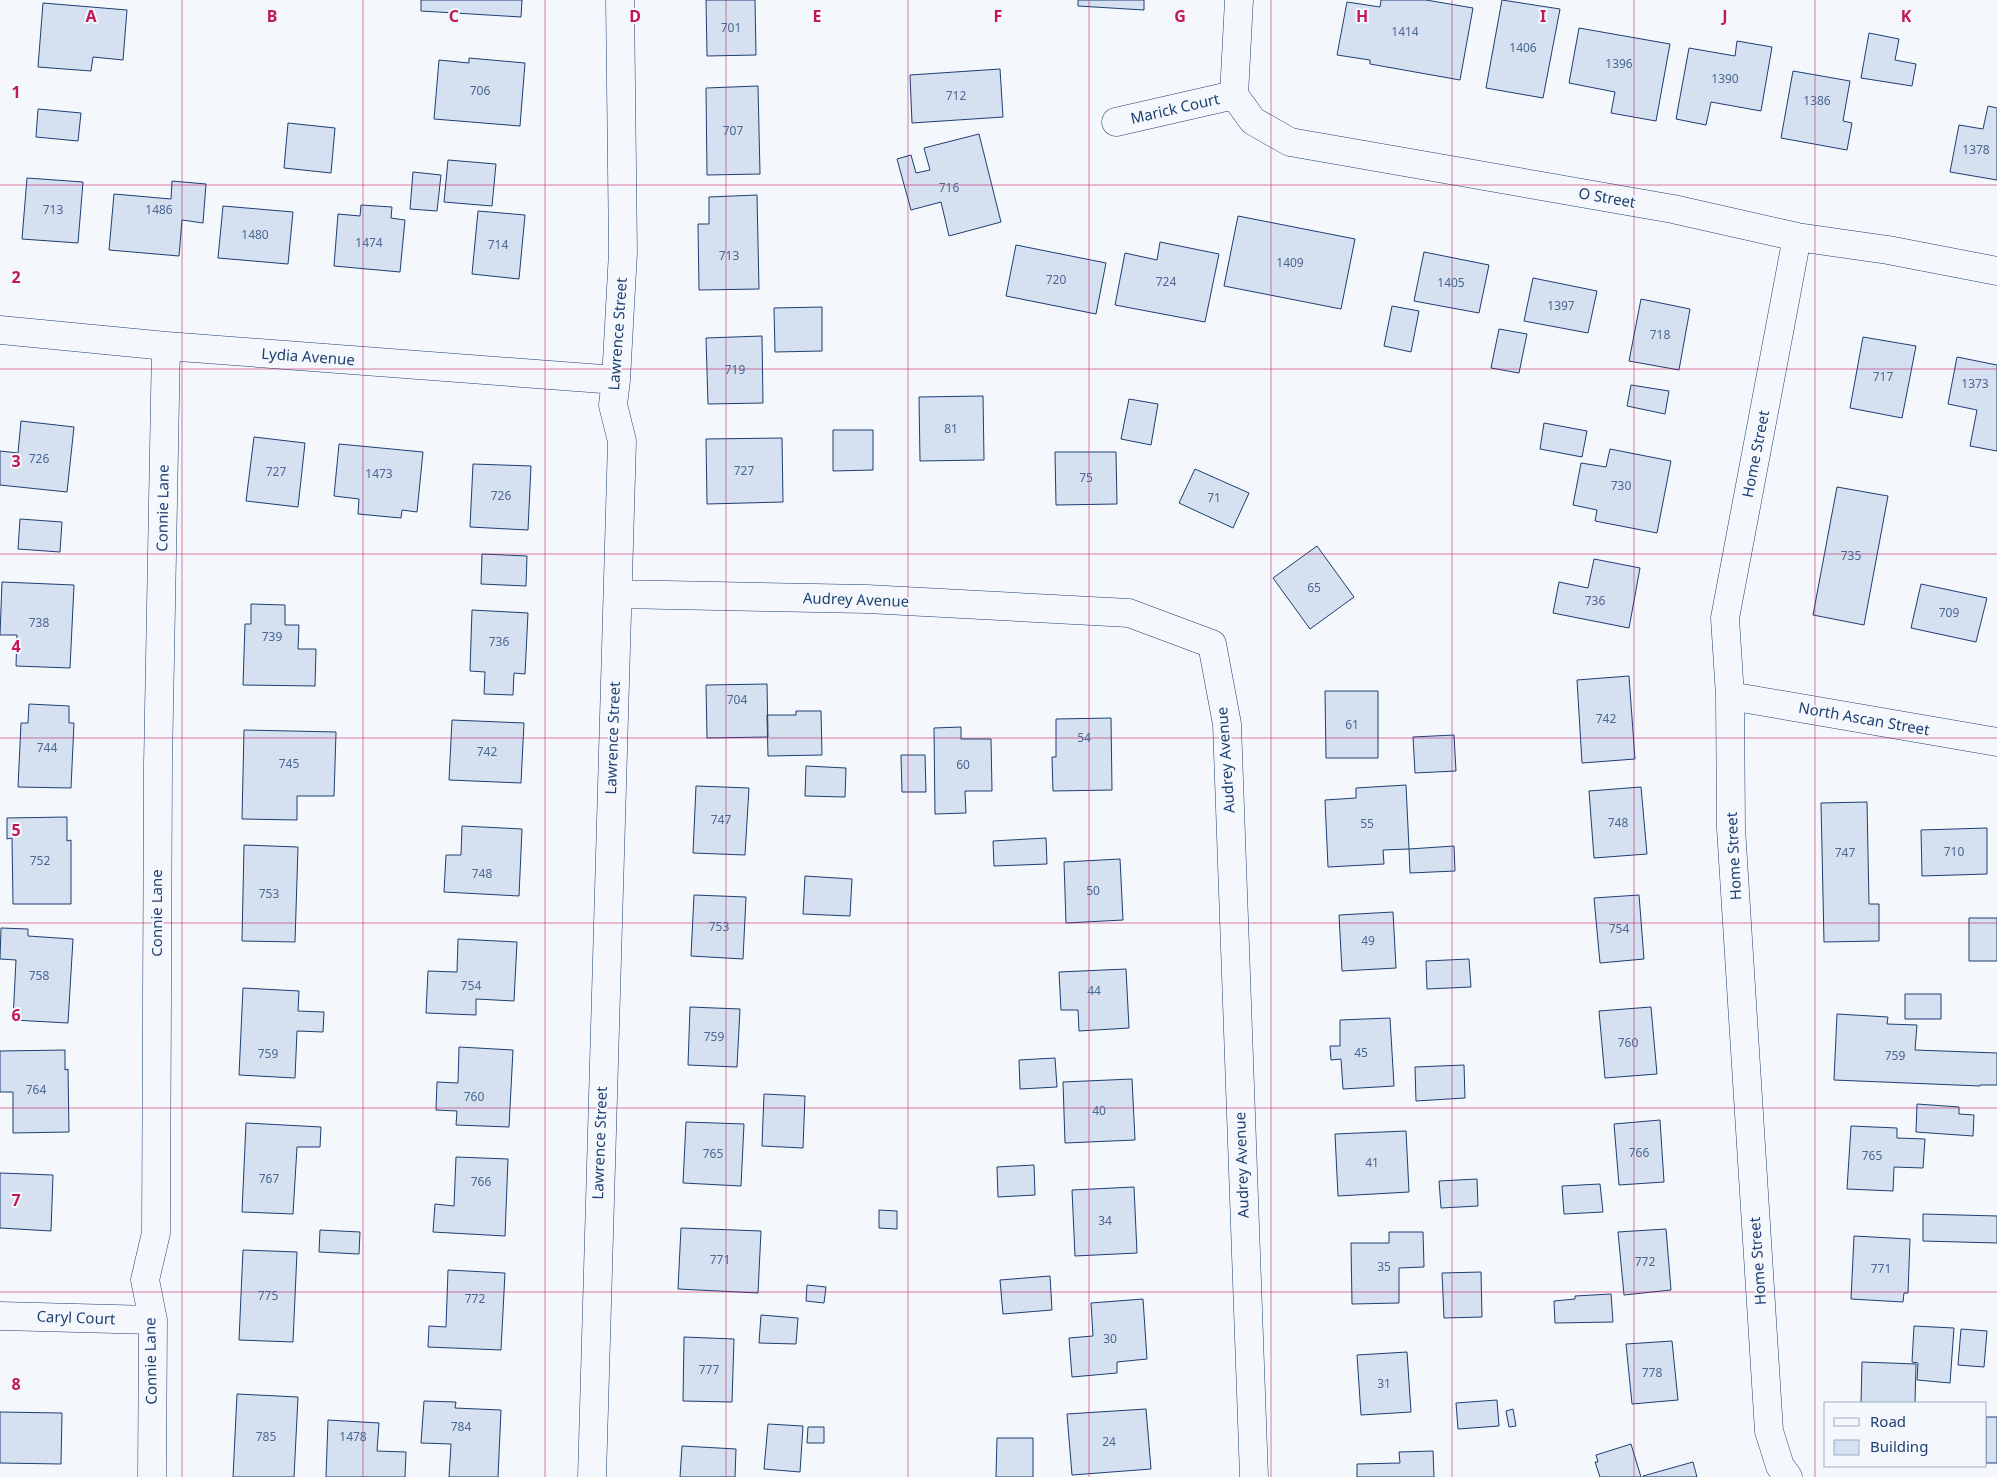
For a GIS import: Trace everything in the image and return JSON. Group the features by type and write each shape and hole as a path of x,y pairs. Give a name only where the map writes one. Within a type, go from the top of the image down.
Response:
{"street":[{"name":"Lawrence Street","path":"592,1477 622,441 612,405 616,380 623,252 620,0"},
{"path":"1234,95 1239,0"},
{"name":"Marick Court","path":"1116,122 1234,95"},
{"name":"O Street","path":"1234,95 1252,121 1290,142 1674,210 1797,238 1888,250 1997,271"},
{"name":"Home Street","path":"1788,1477 1780,1466 1769,1431 1731,828 1730,696 1726,618 1797,238"},
{"name":"Lydia Avenue","path":"0,330 166,346 616,380"},
{"name":"Connie Lane","path":"152,1477 153,1320 145,1280 156,1233 158,763 166,346"},
{"name":"Audrey Avenue","path":"619,594 867,599 1129,613 1212,644 1227,724 1254,1477"},
{"name":"North Ascan Street","path":"1730,696 1997,742"},
{"name":"Caryl Court","path":"0,1316 153,1320"}],"building":[{"path":"421,0 522,0 521,17 421,11"},
{"path":"706,0 755,0 756,55 707,56"},
{"path":"1078,0 1144,0 1144,10 1078,6"},
{"path":"1381,0 1426,0 1473,8 1460,80 1370,64 1370,60 1337,55 1347,2 1380,7"},
{"path":"1502,0 1560,9 1543,98 1486,88"},
{"path":"43,3 127,10 123,60 93,57 91,71 38,67"},
{"path":"1579,28 1670,44 1656,121 1611,113 1615,92 1569,83"},
{"path":"1869,33 1899,39 1895,60 1916,64 1912,86 1861,78"},
{"path":"1737,41 1772,47 1761,111 1711,102 1706,125 1676,119 1689,48 1735,56"},
{"path":"469,58 525,63 520,126 434,119 439,60 469,63"},
{"path":"1000,69 1003,117 912,123 910,75"},
{"path":"1793,71 1850,81 1843,121 1852,123 1847,150 1781,138"},
{"path":"758,86 760,174 707,175 706,88"},
{"path":"1988,106 1997,108 1997,180 1950,172 1959,125 1983,129"},
{"path":"38,109 81,113 78,141 36,137"},
{"path":"288,123 335,128 331,173 284,168"},
{"path":"979,134 1001,222 949,236 941,202 911,210 897,159 911,155 916,173 930,170 924,148"},
{"path":"448,160 496,164 492,206 444,202"},
{"path":"413,172 441,175 437,211 410,209"},
{"path":"27,178 83,182 78,243 22,239"},
{"path":"172,181 206,184 203,223 182,220 179,256 109,250 114,194 171,199"},
{"path":"757,195 759,289 699,290 698,224 709,224 709,197"},
{"path":"361,205 392,207 391,218 405,220 400,272 334,266 338,214 360,216"},
{"path":"223,206 293,212 288,264 218,258"},
{"path":"478,211 525,215 519,279 472,274"},
{"path":"1238,216 1355,239 1341,309 1224,286"},
{"path":"1160,242 1219,254 1205,322 1115,305 1125,253 1157,260"},
{"path":"1016,245 1106,263 1096,314 1006,296"},
{"path":"1424,252 1489,265 1479,313 1414,301"},
{"path":"1533,278 1597,291 1588,333 1524,321"},
{"path":"1641,299 1690,309 1679,370 1629,361"},
{"path":"1392,306 1419,311 1411,352 1384,346"},
{"path":"822,307 822,351 775,352 774,308"},
{"path":"1499,329 1527,334 1519,373 1491,368"},
{"path":"762,336 763,403 708,404 706,338"},
{"path":"1863,337 1916,346 1902,418 1850,408"},
{"path":"1957,357 1997,365 1997,451 1970,446 1977,410 1948,404"},
{"path":"1631,385 1669,391 1665,414 1627,406"},
{"path":"983,396 984,460 920,461 919,397"},
{"path":"1129,399 1158,404 1151,445 1121,439"},
{"path":"21,421 74,427 67,492 0,485 0,451 18,453"},
{"path":"1544,423 1587,431 1582,457 1540,449"},
{"path":"833,430 873,430 873,470 833,471"},
{"path":"254,437 305,443 298,507 246,501"},
{"path":"782,438 783,502 707,504 706,439"},
{"path":"339,444 423,452 417,512 402,510 401,518 358,514 359,499 334,496"},
{"path":"1610,449 1671,461 1657,533 1595,521 1597,510 1573,505 1581,463 1606,467"},
{"path":"1055,452 1116,452 1117,504 1056,505"},
{"path":"473,464 531,466 528,530 470,527"},
{"path":"1195,469 1249,493 1233,528 1179,503"},
{"path":"1837,487 1888,496 1864,625 1813,615"},
{"path":"20,519 62,522 60,552 18,549"},
{"path":"1317,546 1354,597 1310,629 1273,578"},
{"path":"482,554 527,556 526,586 481,584"},
{"path":"1594,559 1640,568 1629,628 1553,613 1559,582 1588,588"},
{"path":"2,582 74,585 70,668 16,666 17,635 0,635"},
{"path":"1921,584 1987,598 1976,642 1911,628"},
{"path":"251,604 285,605 285,625 299,625 298,649 316,649 315,686 243,685 245,624 251,624"},
{"path":"472,610 528,613 525,674 514,673 513,695 484,694 485,672 470,671"},
{"path":"1629,676 1635,759 1582,763 1577,680"},
{"path":"767,684 768,737 707,738 706,685"},
{"path":"1325,691 1378,691 1378,758 1326,758"},
{"path":"29,704 69,706 69,723 74,723 71,788 18,787 21,723 28,723"},
{"path":"796,711 821,711 822,755 768,756 767,715 796,715"},
{"path":"1111,718 1112,790 1053,791 1052,757 1056,757 1056,719"},
{"path":"452,720 524,723 521,783 449,780"},
{"path":"961,727 961,739 991,739 992,791 965,791 966,813 935,814 934,728"},
{"path":"244,730 336,732 334,796 297,796 297,820 242,819"},
{"path":"1454,735 1456,771 1415,773 1413,737"},
{"path":"901,755 925,755 926,792 902,792"},
{"path":"806,766 846,768 845,797 805,796"},
{"path":"1406,785 1409,849 1383,850 1384,864 1328,867 1325,800 1356,798 1356,788"},
{"path":"696,786 749,788 745,855 693,853"},
{"path":"1641,787 1647,854 1594,858 1589,791"},
{"path":"1867,802 1869,904 1879,904 1879,941 1824,942 1821,803"},
{"path":"67,817 67,841 71,840 71,904 13,904 12,838 7,839 7,818"},
{"path":"462,826 522,829 519,896 444,892 446,855 461,855"},
{"path":"1987,828 1987,874 1922,876 1921,830"},
{"path":"1046,838 1047,864 994,866 993,841"},
{"path":"244,845 298,847 295,942 242,941"},
{"path":"1454,846 1455,871 1410,873 1409,849"},
{"path":"1120,859 1123,920 1066,923 1064,862"},
{"path":"805,876 852,879 850,916 803,914"},
{"path":"694,895 746,897 743,959 691,956"},
{"path":"1639,895 1644,959 1600,963 1594,898"},
{"path":"1393,912 1396,968 1342,971 1339,915"},
{"path":"1969,918 1997,918 1997,961 1969,961"},
{"path":"1,928 28,929 28,936 73,939 68,1023 13,1020 16,960 0,959"},
{"path":"458,939 517,942 514,1001 476,999 476,1015 426,1013 428,971 457,972"},
{"path":"1469,959 1471,987 1427,989 1426,961"},
{"path":"1126,969 1129,1028 1079,1031 1078,1010 1061,1010 1059,972"},
{"path":"243,988 299,991 298,1011 324,1012 323,1032 297,1031 295,1078 239,1075"},
{"path":"1905,994 1941,994 1941,1019 1905,1019"},
{"path":"690,1007 740,1009 737,1067 688,1065"},
{"path":"1651,1007 1657,1074 1605,1078 1599,1011"},
{"path":"1837,1014 1888,1017 1887,1024 1917,1025 1915,1050 1997,1053 1997,1085 1980,1086 1834,1080"},
{"path":"1390,1018 1394,1086 1343,1089 1341,1059 1331,1060 1330,1046 1340,1046 1340,1020"},
{"path":"459,1047 513,1050 509,1127 456,1125 457,1111 436,1110 437,1082 458,1083"},
{"path":"65,1050 65,1070 68,1069 69,1132 13,1133 13,1092 0,1092 0,1051"},
{"path":"1055,1058 1057,1087 1020,1089 1019,1060"},
{"path":"1464,1065 1465,1098 1416,1101 1415,1067"},
{"path":"1132,1079 1135,1140 1065,1143 1063,1082"},
{"path":"764,1094 805,1096 803,1148 762,1146"},
{"path":"1917,1104 1959,1107 1959,1114 1974,1115 1973,1136 1916,1132"},
{"path":"1660,1120 1664,1182 1619,1185 1614,1124"},
{"path":"686,1122 744,1124 741,1186 683,1183"},
{"path":"246,1123 321,1127 320,1147 297,1147 293,1214 242,1212"},
{"path":"1851,1126 1897,1128 1897,1138 1925,1139 1923,1168 1894,1167 1893,1191 1847,1189"},
{"path":"1406,1131 1409,1192 1338,1196 1335,1134"},
{"path":"456,1157 508,1159 505,1236 433,1232 435,1204 454,1206"},
{"path":"1034,1165 1035,1195 998,1197 997,1167"},
{"path":"0,1173 53,1175 51,1231 0,1228"},
{"path":"1477,1179 1478,1206 1441,1208 1439,1181"},
{"path":"1600,1184 1603,1212 1564,1214 1562,1186"},
{"path":"1134,1187 1137,1253 1075,1256 1072,1190"},
{"path":"879,1210 897,1211 897,1229 879,1228"},
{"path":"1923,1214 1997,1216 1997,1243 1923,1241"},
{"path":"681,1228 761,1231 758,1293 678,1289"},
{"path":"1666,1229 1671,1290 1624,1295 1618,1232"},
{"path":"320,1230 360,1232 359,1254 319,1252"},
{"path":"1389,1232 1423,1232 1424,1267 1399,1268 1399,1303 1352,1304 1351,1243 1389,1243"},
{"path":"1854,1236 1910,1239 1908,1293 1904,1293 1903,1302 1851,1299"},
{"path":"243,1250 297,1252 293,1342 239,1340"},
{"path":"448,1270 505,1273 501,1350 428,1347 429,1326 446,1327"},
{"path":"1481,1272 1482,1317 1444,1318 1442,1273"},
{"path":"1050,1276 1052,1310 1003,1314 1000,1280"},
{"path":"807,1285 826,1287 824,1303 806,1301"},
{"path":"1611,1294 1613,1322 1555,1323 1554,1301 1575,1299 1575,1296"},
{"path":"1143,1299 1147,1359 1117,1362 1117,1373 1072,1377 1069,1338 1093,1336 1091,1303"},
{"path":"761,1315 798,1318 796,1344 759,1343"},
{"path":"1914,1326 1954,1328 1950,1383 1917,1380 1918,1363 1912,1362"},
{"path":"1961,1329 1987,1331 1984,1367 1958,1365"},
{"path":"684,1337 734,1339 732,1402 683,1401"},
{"path":"1672,1341 1678,1400 1632,1404 1626,1344"},
{"path":"1407,1352 1411,1412 1361,1415 1357,1355"},
{"path":"1862,1362 1916,1364 1915,1402 1861,1402"},
{"path":"237,1394 298,1397 294,1477 233,1477"},
{"path":"1497,1400 1499,1426 1458,1429 1456,1403"},
{"path":"424,1401 456,1402 455,1408 501,1410 498,1477 449,1477 451,1444 421,1443"},
{"path":"1146,1409 1151,1469 1072,1475 1067,1414"},
{"path":"1513,1409 1516,1426 1509,1427 1506,1411"},
{"path":"0,1412 62,1413 61,1464 0,1463"},
{"path":"1987,1417 1997,1417 1997,1463 1987,1463"},
{"path":"328,1420 379,1423 377,1451 406,1452 405,1477 326,1477"},
{"path":"768,1424 803,1426 800,1472 764,1469"},
{"path":"808,1427 824,1427 824,1443 807,1443"},
{"path":"997,1438 1033,1438 1033,1477 996,1477"},
{"path":"1631,1444 1641,1477 1600,1477 1595,1462 1598,1462 1596,1455"},
{"path":"682,1446 736,1449 735,1477 680,1477"},
{"path":"1433,1451 1434,1477 1357,1477 1357,1464 1400,1463 1399,1452"},
{"path":"1693,1462 1697,1477 1643,1477 1643,1476"}]}
